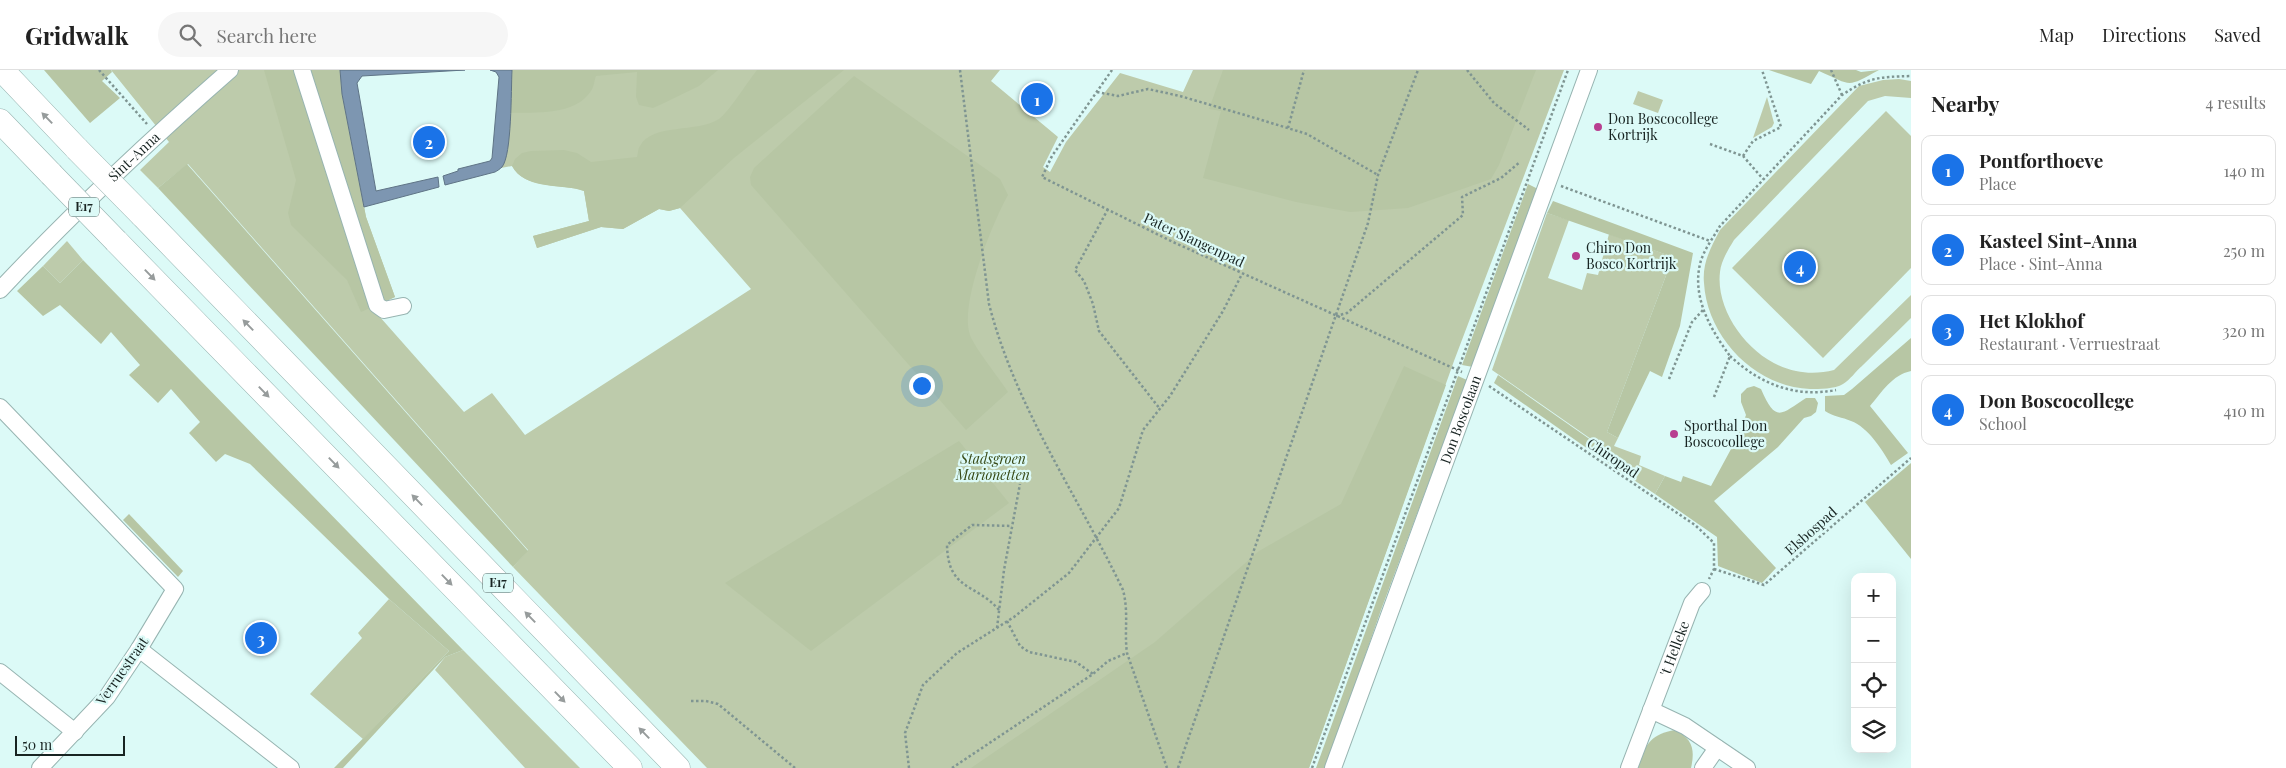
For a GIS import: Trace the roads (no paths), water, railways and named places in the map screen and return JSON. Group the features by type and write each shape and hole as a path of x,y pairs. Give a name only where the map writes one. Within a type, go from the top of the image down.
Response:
{"highway":[{"name":"E17","path":"2,70 17,78 77,148 678,768"},
{"name":"E17","path":"0,121 630,768"}],"street":[{"name":"Sint-Anna","path":"0,290 37,251 157,134 230,70"},
{"path":"302,70 377,305 384,310 403,306"},
{"name":"Don Boscolaan","path":"1334,768 1589,70"},
{"name":"Verruestraat","path":"0,407 175,589 140,649 107,697 40,768"},
{"name":"'t Helleke","path":"1629,768 1692,603 1702,592"},
{"path":"140,649 291,768"},
{"path":"0,672 75,732"},
{"path":"1651,710 1685,726 1747,768"},
{"path":"1703,768 1717,748"}],"water":[{"path":"340,70 465,70 362,76 357,83 376,191 438,177 439,187 364,207 342,94"},
{"path":"490,70 512,70 508,149 505,160 502,167 495,172 445,185 443,176 458,171 458,169 490,161 492,158 499,77 496,72"}],"place":[{"name":"Pontforthoeve","path":"1037,99"},
{"name":"Don Boscocollege Kortrijk","path":"1598,127"},
{"name":"Kasteel Sint-Anna","path":"429,142"},
{"name":"Chiro Don Bosco Kortrijk","path":"1576,256"},
{"name":"Don Boscocollege","path":"1800,267"},
{"name":"Sporthal Don Boscocollege","path":"1674,434"},
{"name":"Het Klokhof","path":"261,638"}],"park label":[{"name":"Stadsgroen Marionetten","path":"993,468"}]}
